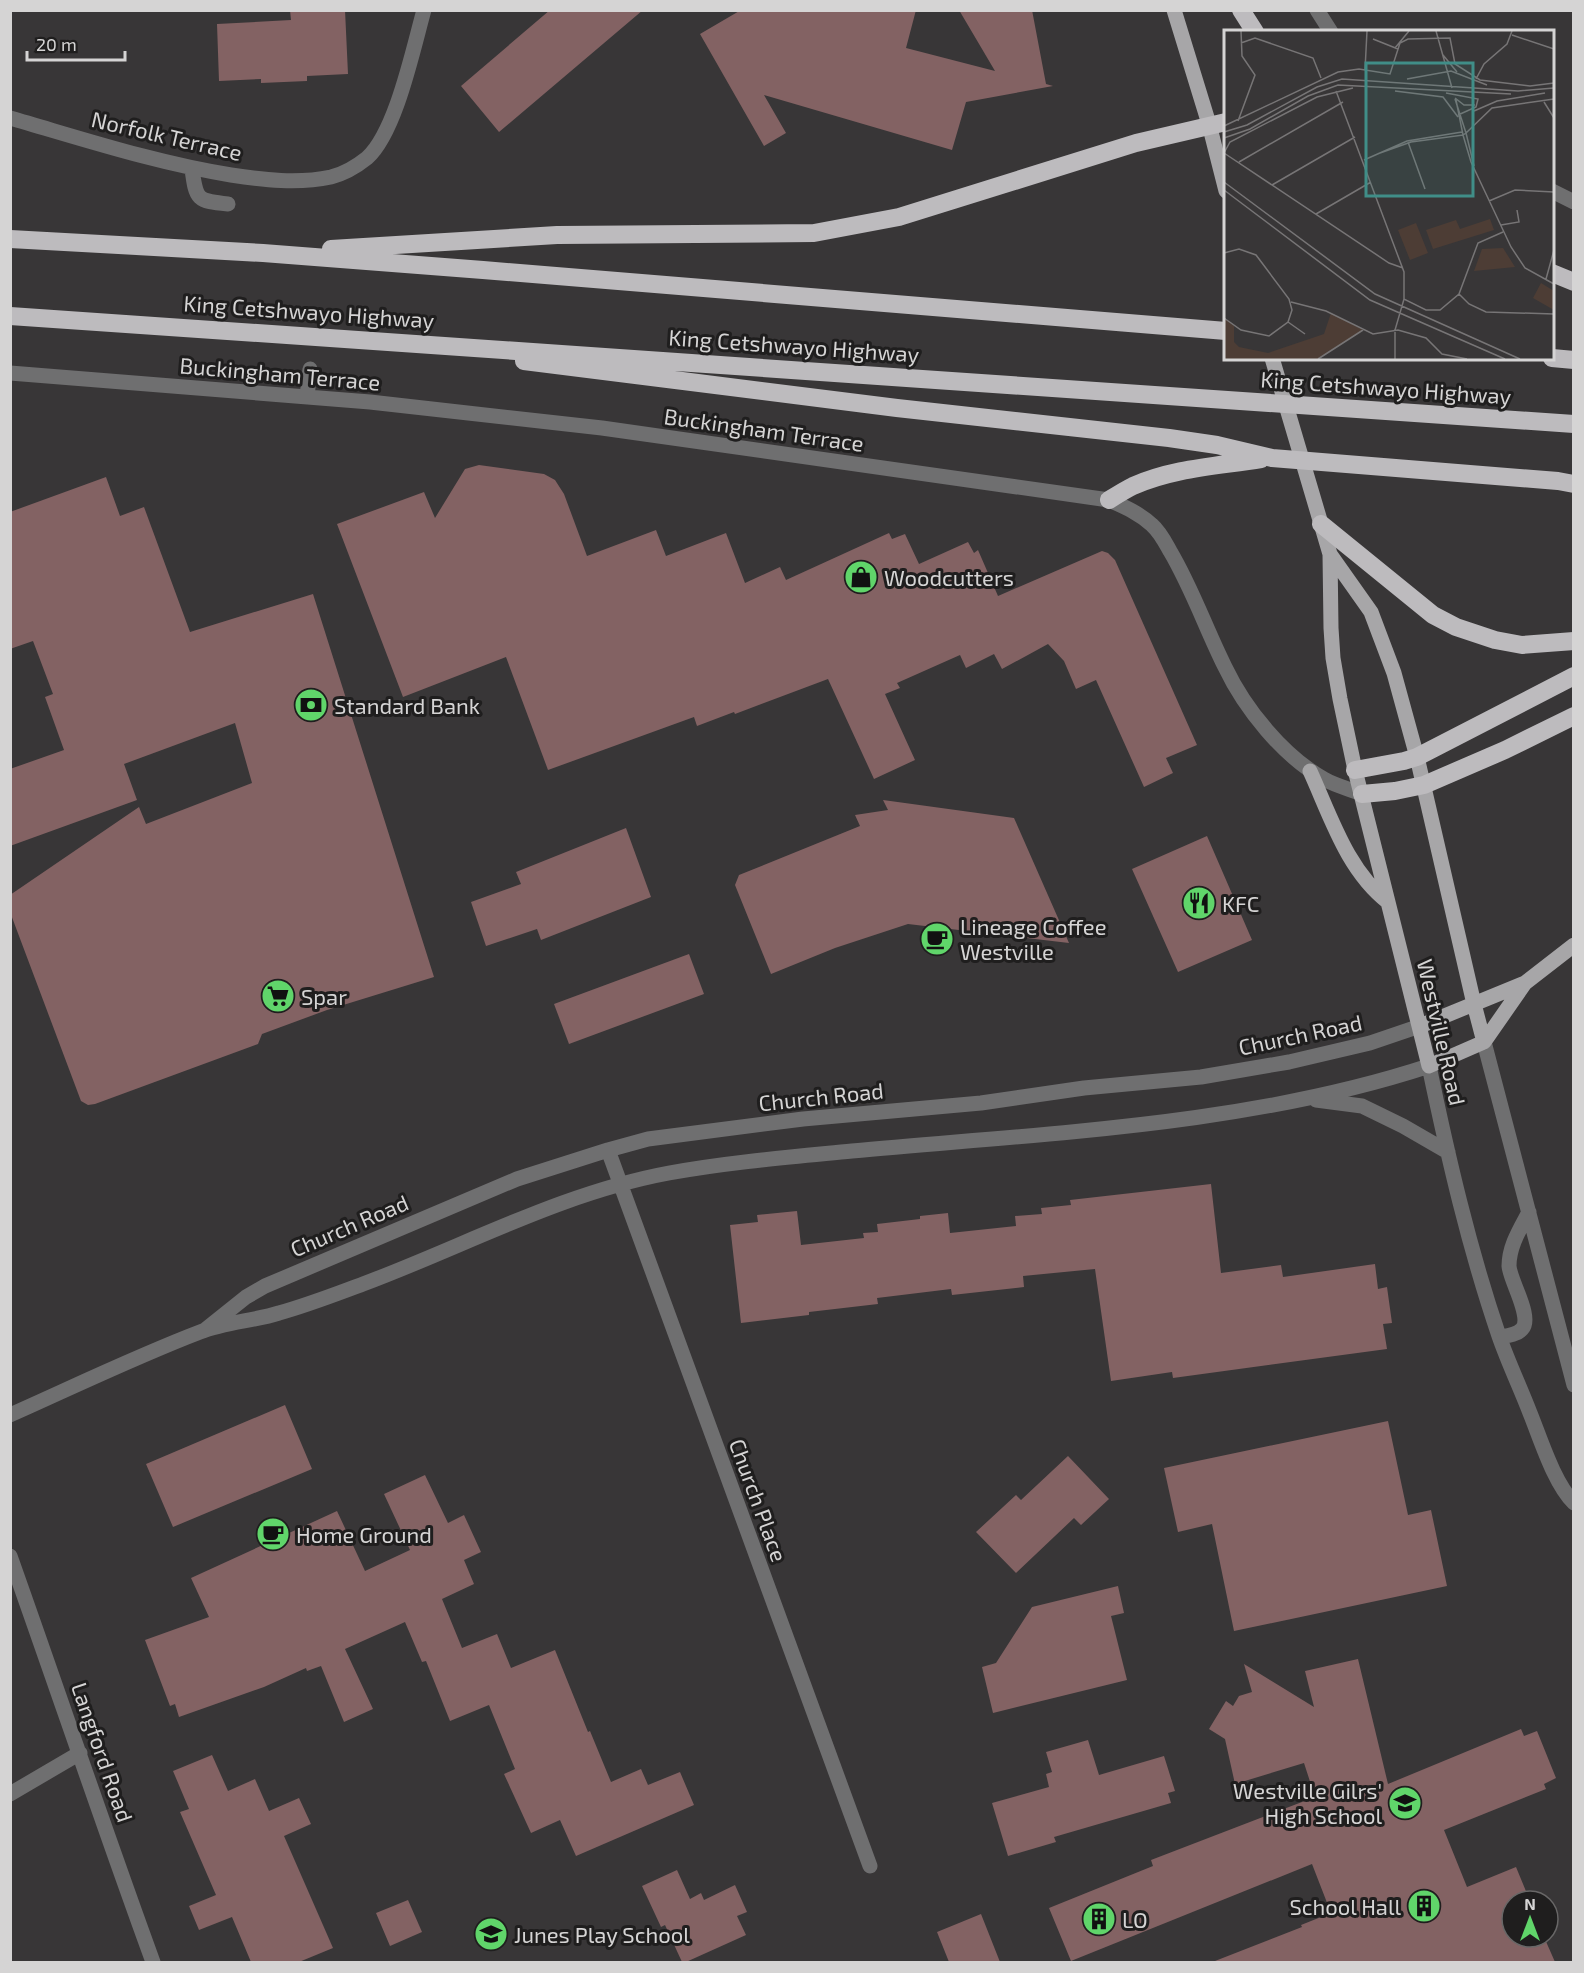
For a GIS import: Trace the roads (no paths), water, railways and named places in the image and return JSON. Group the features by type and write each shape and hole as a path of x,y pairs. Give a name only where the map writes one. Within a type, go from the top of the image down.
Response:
{"highway":[{"path":"1241,10 1254,30"},
{"path":"262,254 557,235 814,233 899,217 1136,143 1217,123"},
{"path":"10,239 262,254 1224,331"},
{"path":"1554,274 1574,282"},
{"name":"King Cetshwayo Highway","path":"10,316 1574,424"},
{"path":"324,336 897,408 1168,438 1217,445 1272,458 1574,484"},
{"path":"1554,358 1574,360"},
{"path":"1109,500 1132,486 1156,478 1272,458"},
{"path":"1320,524 1433,615 1456,627 1495,640 1522,645 1574,641"},
{"path":"1355,770 1417,757 1574,676"},
{"path":"1362,794 1424,785 1574,716"}],"main road":[{"path":"1174,10 1217,123 1224,176"},
{"name":"Westville Road","path":"1273,360 1330,554 1371,612 1394,673 1424,785 1484,1042"},
{"name":"Westville Road","path":"1330,554 1333,658 1340,699 1355,770 1429,1066"},
{"path":"1310,771 1351,860 1364,880 1388,902"},
{"path":"1474,1004 1525,983 1574,945"},
{"path":"1484,1042 1525,983"},
{"name":"Church Road","path":"1420,1026 1474,1004"},
{"name":"Church Road","path":"1429,1066 1484,1042"}],"street":[{"name":"Norfolk Terrace","path":"10,118 192,169 257,179 288,181 334,176 368,157 380,141 395,110 424,10"},
{"path":"1317,10 1330,30"},
{"path":"192,169 194,187 201,200 228,204"},
{"path":"1554,192 1574,202"},
{"path":"307,397 310,369"},
{"name":"Buckingham Terrace","path":"10,373 307,397 602,428 1109,500 1134,510 1154,526 1163,538 1181,570 1226,670 1247,706 1264,729 1310,771 1327,781 1362,794"},
{"name":"Church Road","path":"204,1330 265,1286 517,1179 648,1139 803,1119 981,1103 1084,1088 1201,1077 1289,1062 1370,1043 1420,1026"},
{"name":"Westville Road","path":"1484,1042 1574,1385"},
{"name":"Church Road","path":"10,1415 204,1330 281,1313 365,1283 517,1219 620,1185 665,1174 733,1162 1164,1122 1302,1098 1383,1081 1429,1066"},
{"name":"Westville Road","path":"1429,1066 1471,1246 1500,1337 1548,1457 1567,1496 1574,1503"},
{"path":"1302,1098 1362,1106 1448,1152"},
{"name":"Church Place","path":"608,1150 870,1866"},
{"path":"1500,1337 1517,1333 1524,1325 1524,1314 1509,1263 1511,1249 1528,1212"},
{"name":"Langford Road","path":"10,1556 153,1962"},
{"path":"10,1794 80,1753"}],"place":[{"name":"Woodcutters","path":"861,577"},
{"name":"Standard Bank","path":"311,705"},
{"name":"KFC","path":"1199,903"},
{"name":"Lineage Coffee Westville","path":"937,939"},
{"name":"Spar","path":"278,996"},
{"name":"Home Ground","path":"273,1534"},
{"name":"Westville Gilrs' High School","path":"1405,1803"},
{"name":"School Hall","path":"1424,1906"},
{"name":"LO","path":"1099,1919"},
{"name":"Junes Play School","path":"491,1934"}]}
